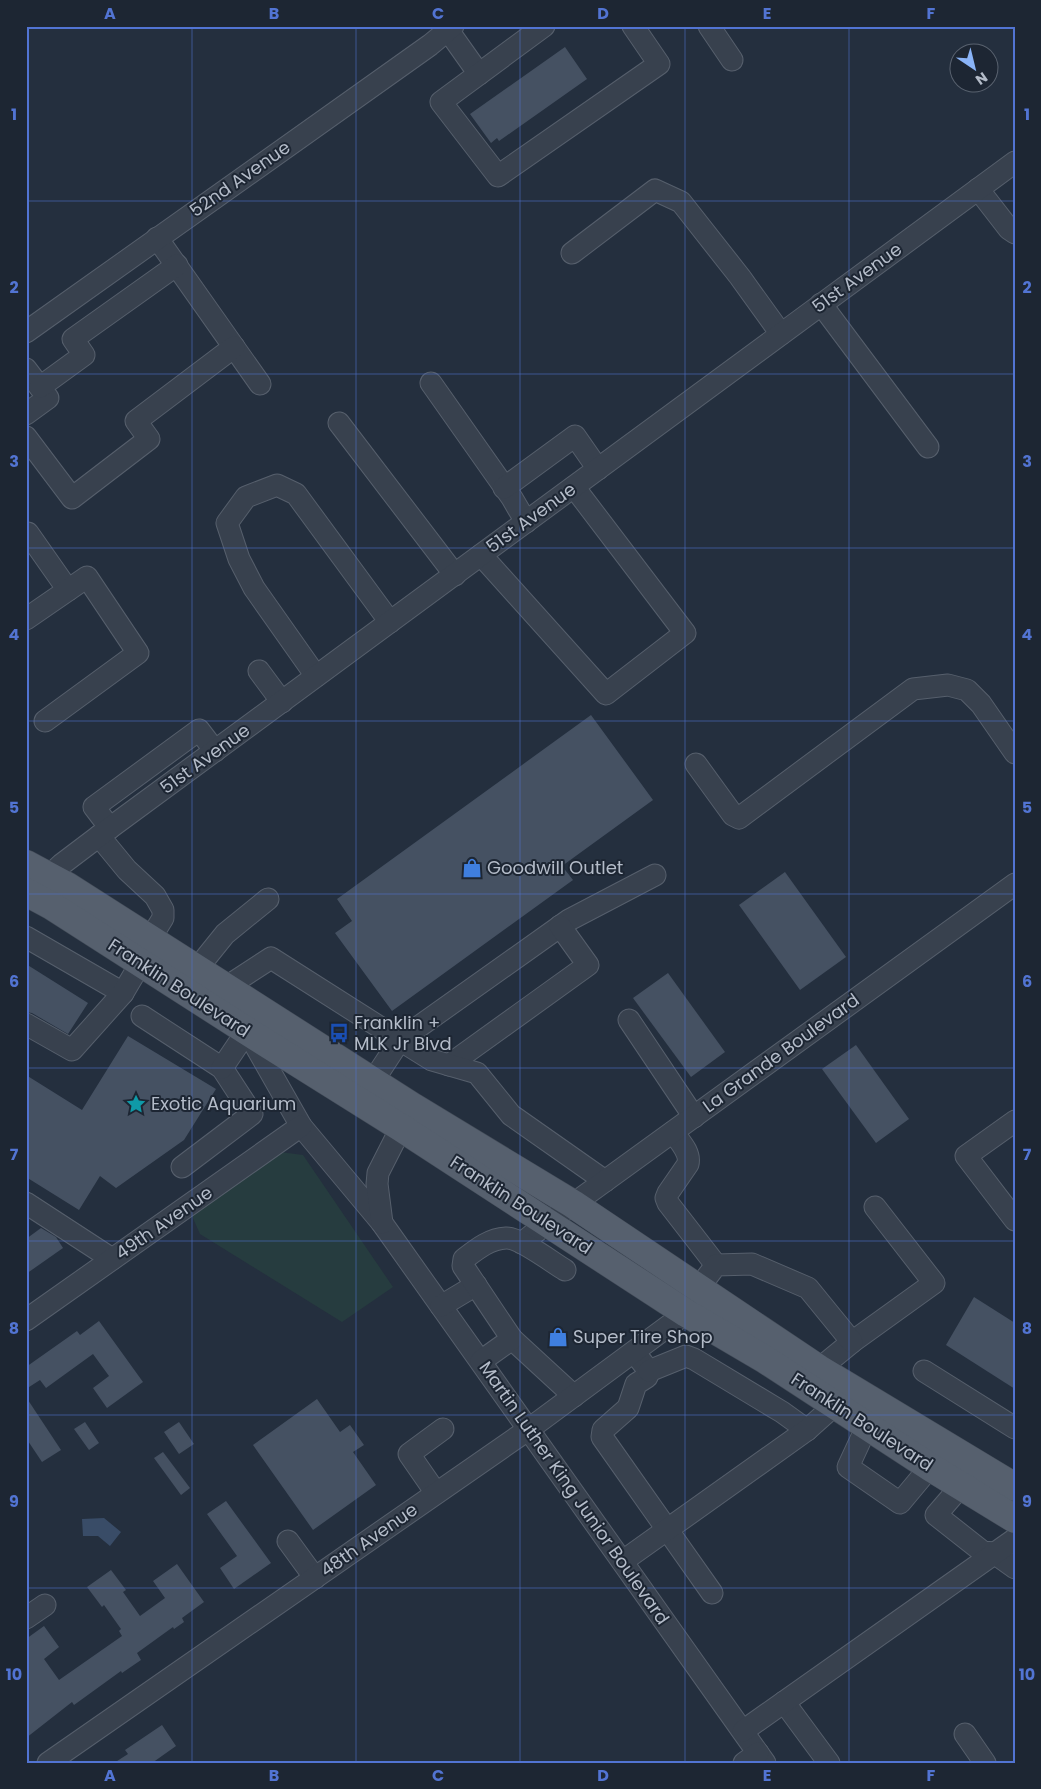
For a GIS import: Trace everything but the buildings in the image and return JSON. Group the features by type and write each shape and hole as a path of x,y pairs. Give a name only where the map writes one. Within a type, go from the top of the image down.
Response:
{"main road":[{"name":"Franklin Boulevard","path":"32,868 67,886 146,952 246,1031 573,1204 819,1369 1015,1487"},
{"name":"Franklin Boulevard","path":"26,892 52,906 108,942 146,952 196,970 372,1081 407,1117 547,1223 686,1313 766,1360 930,1467 1015,1519"},
{"path":"146,952 202,988 210,990 225,988"}],"street":[{"path":"544,26 442,102 498,176 658,64 633,26"},
{"path":"709,26 732,60"},
{"path":"449,28 479,74"},
{"name":"52nd Avenue","path":"26,332 449,28"},
{"name":"51st Avenue","path":"32,868 62,864 1015,162"},
{"path":"978,189 1008,229 1015,233"},
{"path":"572,253 655,190 681,202 740,277 781,334"},
{"path":"157,238 260,384"},
{"path":"40,387 84,355 73,339 178,266"},
{"path":"821,304 928,447"},
{"path":"59,308 79,335"},
{"path":"26,437 72,498 149,439 136,421 234,347"},
{"path":"26,369 48,398 26,414"},
{"path":"431,383 526,522"},
{"path":"338,423 454,574"},
{"path":"504,488 574,436 598,469"},
{"path":"316,676 254,588 239,559 228,523 246,497 277,485 296,494 390,622"},
{"path":"481,555 606,694 685,633 574,486"},
{"path":"28,533 68,590"},
{"path":"26,619 87,577 138,653 45,721"},
{"path":"259,672 282,702"},
{"path":"696,764 733,815 739,818 913,689 948,684 967,690 980,704 1015,753"},
{"path":"26,1024 72,1050 123,993 163,918 163,910 155,896 128,870 105,832"},
{"path":"372,1081 400,1040 569,920 655,875"},
{"name":"La Grande Boulevard","path":"522,1243 573,1204 1015,884"},
{"path":"196,970 225,934 268,899"},
{"path":"449,1065 588,965 560,926"},
{"path":"26,937 123,993"},
{"path":"225,988 271,958 432,1060 477,1074 510,1116 605,1181"},
{"path":"142,1016 222,1068 252,1114 182,1167"},
{"path":"629,1020 694,1117"},
{"path":"222,1068 246,1031"},
{"name":"Martin Luther King Junior Boulevard","path":"246,1031 301,1126 382,1224 481,1361 743,1732 756,1759"},
{"name":"Martin Luther King Junior Boulevard","path":"382,1224 377,1184 378,1173 407,1117"},
{"path":"1015,1121 966,1156 1015,1220"},
{"name":"49th Avenue","path":"27,1318 301,1126"},
{"path":"673,1132 690,1158 666,1198 716,1265"},
{"path":"26,1204 112,1260"},
{"path":"819,1369 852,1342 934,1283 875,1207"},
{"path":"565,1270 522,1243 508,1238 481,1245 464,1259 463,1266 512,1339 574,1396"},
{"path":"716,1265 752,1264 808,1288 852,1342"},
{"path":"686,1313 698,1289 716,1265"},
{"path":"441,1306 476,1285"},
{"name":"48th Avenue","path":"54,1761 529,1429 686,1313"},
{"path":"481,1361 512,1339"},
{"path":"634,1352 649,1372"},
{"path":"712,1593 602,1437 603,1430 628,1408 636,1384 647,1377 649,1372 686,1356 782,1412 807,1430"},
{"path":"924,1371 1015,1428"},
{"path":"622,1561 807,1430 835,1405"},
{"path":"867,1426 848,1466 900,1502 930,1467"},
{"path":"436,1493 409,1454 443,1429"},
{"path":"961,1486 936,1515 983,1552 994,1553 1015,1568"},
{"path":"743,1732 1015,1539"},
{"path":"288,1541 314,1578"},
{"path":"26,1618 45,1606"},
{"path":"784,1702 829,1763"},
{"path":"965,1734 985,1763"}],"green space":[{"path":"280,1152 303,1155 393,1287 342,1322 200,1234 192,1216"}],"water":[{"path":"104,1518 121,1532 110,1546 98,1536 83,1536 82,1519"}],"place":[{"name":"Goodwill Outlet","path":"472,868"},
{"name":"Franklin + MLK Jr Blvd","path":"339,1033"},
{"name":"Exotic Aquarium","path":"136,1104"},
{"name":"Super Tire Shop","path":"558,1337"}]}
